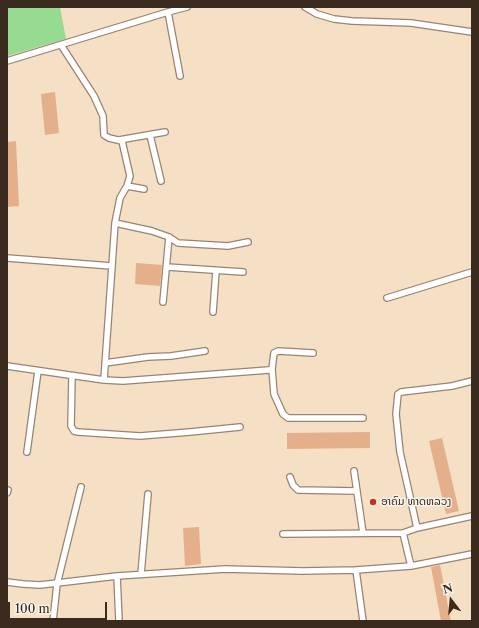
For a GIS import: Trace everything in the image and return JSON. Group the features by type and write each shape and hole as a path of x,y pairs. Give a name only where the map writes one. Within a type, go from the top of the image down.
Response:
{"street":[{"path":"7,61 187,7"},
{"path":"305,7 317,14 334,19 411,23 472,32"},
{"path":"168,12 180,76"},
{"path":"61,45 98,103 103,116 104,135 109,138 119,140 166,132"},
{"path":"150,135 161,181"},
{"path":"104,380 115,223 120,198 127,186 130,176 122,141 119,140"},
{"path":"127,186 144,188"},
{"path":"115,223 152,231 169,237 178,243 228,246 248,242"},
{"path":"163,302 169,237"},
{"path":"7,258 112,266"},
{"path":"167,267 243,272"},
{"path":"213,312 216,271"},
{"path":"387,298 472,272"},
{"path":"105,363 148,357 205,352"},
{"path":"313,353 274,353 272,368 274,394 283,414 288,418 363,418"},
{"path":"7,366 104,380 269,370 272,368"},
{"path":"27,452 38,371"},
{"path":"72,376 71,426 74,431 140,436 240,427"},
{"path":"417,528 400,452 396,414 398,394 401,392 452,386 472,381"},
{"path":"354,471 363,533"},
{"path":"290,477 293,485 298,490 357,491"},
{"path":"54,621 57,584 81,487"},
{"path":"142,574 148,494"},
{"path":"283,534 402,532 472,516"},
{"path":"402,532 411,566"},
{"path":"7,582 23,584 57,584 117,576 225,569 303,571 356,570 411,566 472,554"},
{"path":"356,570 363,621"},
{"path":"117,576 119,621"}],"green space":[{"path":"8,7 60,7 66,39 7,56"}],"building":[{"path":"55,92 59,133 45,135 41,94"},
{"path":"16,141 19,206 7,207 7,142"},
{"path":"136,263 162,265 160,286 135,284"},
{"path":"370,432 370,448 287,449 287,433"},
{"path":"442,438 459,511 446,514 429,441"},
{"path":"199,527 201,564 185,566 183,528"},
{"path":"440,565 451,621 441,621 431,567"}],"place":[{"name":"ອາຄົມ ທາດຫລວງ","path":"373,502"}]}
